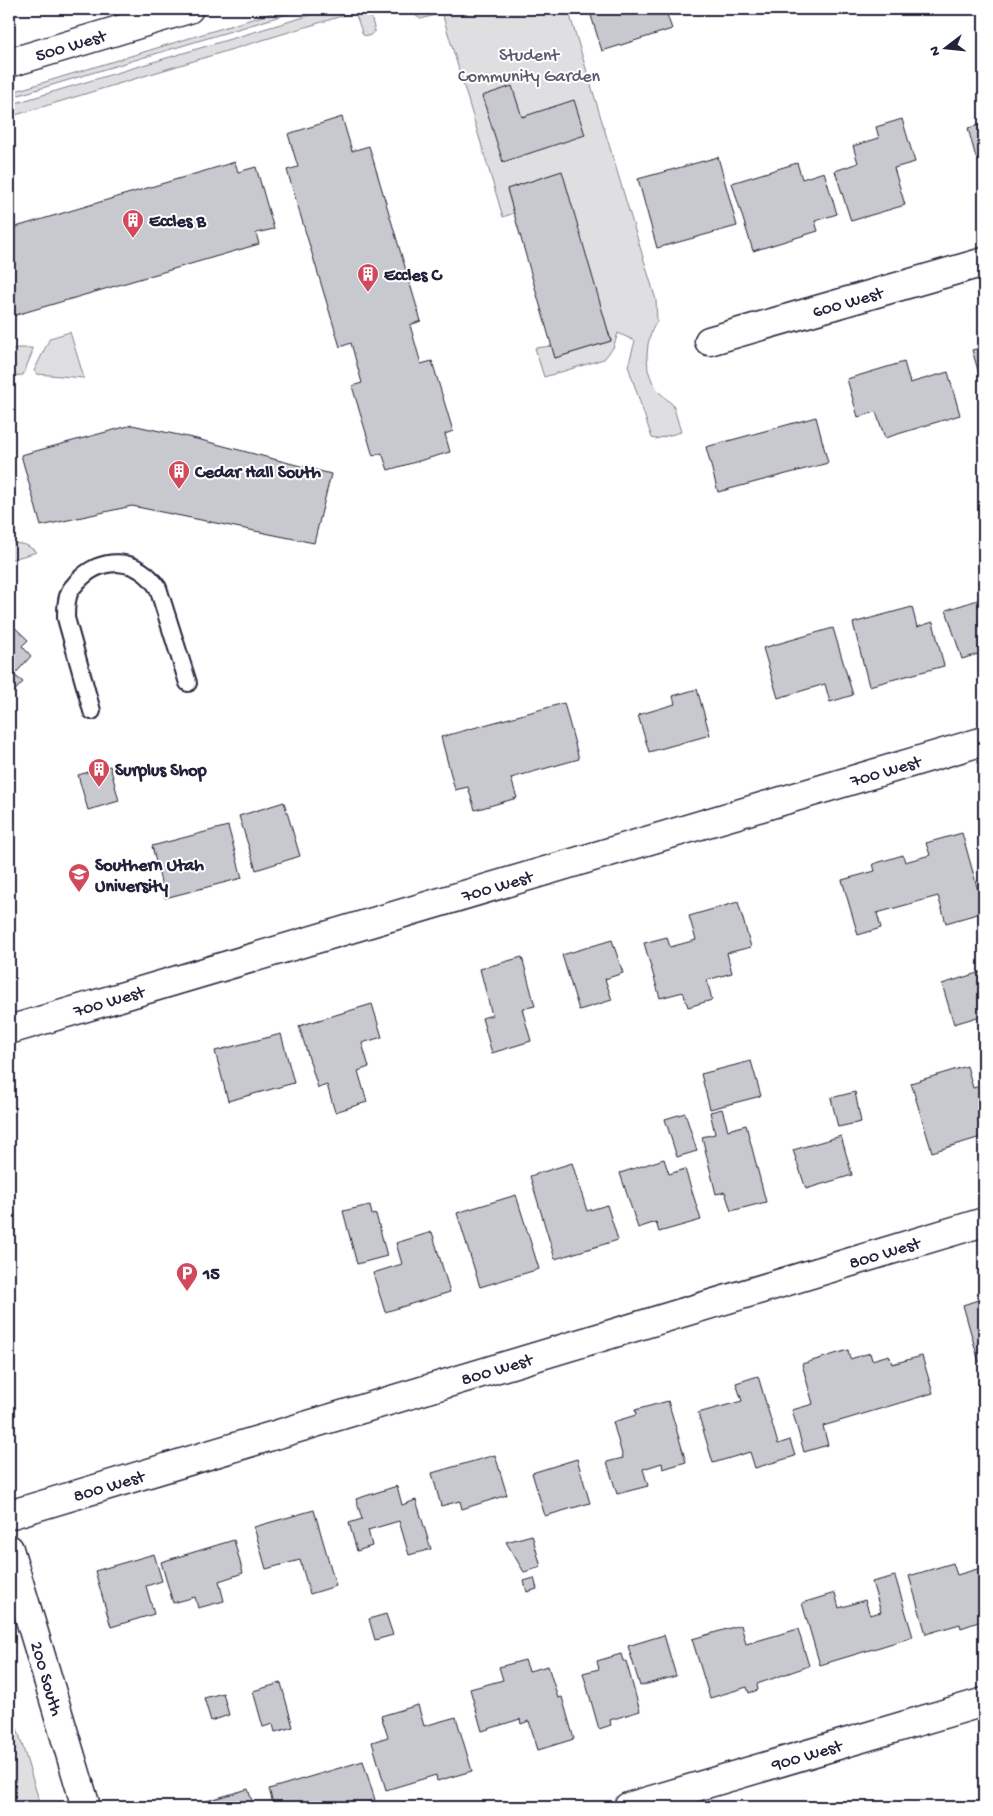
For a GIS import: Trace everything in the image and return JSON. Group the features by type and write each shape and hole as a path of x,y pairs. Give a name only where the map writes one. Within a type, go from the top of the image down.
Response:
{"street":[{"name":"500 West","path":"9,63 189,9"},
{"name":"600 West","path":"709,341 984,262"},
{"name":"700 West","path":"9,1030 984,741"},
{"name":"800 West","path":"9,1515 984,1222"},
{"name":"200 South","path":"9,1549 86,1807"},
{"name":"900 West","path":"628,1807 984,1702"}],"lane":[{"path":"92,711 66,618 66,604 70,591 92,568 107,564 123,564 139,569 151,576 158,588 188,683"}],"green space":[{"path":"285,9 304,9 9,98 9,93"},
{"path":"331,9 369,9 375,31 369,36 363,35 355,12 9,117 9,105"},
{"name":"Student Community Garden","path":"413,9 568,9 656,300 657,321 648,344 648,370 657,390 673,405 681,432 656,439 652,438 628,366 635,341 618,333 613,348 604,359 544,377 535,348 552,346 555,358 611,341 560,172 507,189 514,213 503,217 442,13 421,19 416,16"},
{"path":"70,332 84,378 37,374 34,371 50,338"},
{"path":"32,348 32,353 23,375 9,376 9,350"},
{"path":"9,542 26,545 37,552 9,560"},
{"path":"9,1701 41,1807 9,1807"}],"building":[{"path":"589,9 665,9 672,29 602,51"},
{"path":"512,86 522,117 574,100 585,135 503,162 482,96"},
{"name":"Eccles C","path":"342,117 352,151 369,146 421,321 410,325 421,364 432,361 453,431 445,434 450,452 388,470 382,453 373,456 352,386 362,383 351,343 340,347 287,170 298,167 288,134"},
{"path":"902,119 915,162 894,168 905,205 851,221 835,171 858,163 853,146 879,138 876,127"},
{"path":"984,124 984,156 976,158 968,128"},
{"path":"718,157 737,226 657,248 638,179"},
{"name":"Eccles B","path":"235,162 238,172 256,167 274,229 256,233 259,244 9,317 9,229"},
{"path":"797,163 802,179 824,172 837,214 815,221 818,231 753,251 732,183"},
{"path":"562,171 611,341 555,358 507,189"},
{"path":"984,347 984,390 972,350"},
{"path":"904,362 910,383 948,372 960,415 885,438 876,412 858,417 847,379"},
{"path":"816,417 828,463 718,492 706,447"},
{"name":"Cedar Hall South","path":"132,425 197,439 331,474 314,543 132,506 41,526 21,455"},
{"path":"984,598 984,652 962,659 946,610"},
{"path":"912,607 917,627 933,622 944,666 869,686 853,623"},
{"path":"9,622 28,640 22,646 31,656 14,675 23,682 9,697"},
{"path":"833,628 853,695 830,702 825,684 778,698 763,648"},
{"path":"697,689 710,735 649,752 638,715 675,704 673,696"},
{"path":"564,703 579,759 511,778 517,798 475,810 468,787 455,790 441,737"},
{"name":"Surplus Shop","path":"110,766 119,801 88,810 78,775"},
{"path":"284,802 300,856 256,870 239,816"},
{"path":"228,826 242,878 165,898 152,846"},
{"path":"962,833 984,912 946,923 938,896 877,913 881,928 858,935 842,880 875,871 873,864 903,855 905,862 930,855 926,843"},
{"path":"738,902 751,947 727,953 732,973 707,980 712,1000 688,1007 683,992 660,998 644,943 667,937 670,947 696,940 689,916"},
{"path":"612,940 623,973 605,979 612,1000 579,1010 562,955"},
{"path":"522,957 535,1006 522,1009 531,1041 492,1053 482,1018 492,1015 480,969"},
{"path":"984,971 984,1015 954,1024 942,984"},
{"path":"372,1004 382,1037 362,1043 369,1067 358,1071 367,1102 335,1112 327,1085 318,1088 299,1026"},
{"path":"281,1034 294,1083 228,1101 215,1051"},
{"path":"751,1061 761,1096 710,1109 701,1074"},
{"path":"967,1066 973,1088 984,1085 984,1136 932,1152 911,1083"},
{"path":"855,1092 861,1122 838,1127 831,1098"},
{"path":"722,1109 728,1130 746,1125 766,1202 731,1211 725,1192 716,1194 702,1137 715,1134 710,1112"},
{"path":"685,1113 697,1151 677,1157 665,1119"},
{"path":"841,1136 852,1175 806,1189 793,1150"},
{"path":"664,1159 669,1174 685,1169 701,1220 659,1232 656,1222 638,1228 620,1173"},
{"path":"572,1163 587,1211 607,1205 618,1240 555,1259 530,1176"},
{"path":"516,1195 539,1269 480,1287 457,1213"},
{"path":"370,1205 372,1215 376,1214 387,1256 357,1264 343,1211"},
{"path":"432,1232 450,1292 385,1312 373,1273 402,1264 396,1243"},
{"path":"984,1298 984,1360 979,1362 963,1305"},
{"path":"848,1350 850,1359 870,1353 872,1360 889,1355 892,1364 922,1356 933,1393 823,1426 828,1445 804,1452 792,1410 813,1404 802,1364"},
{"path":"758,1376 778,1444 790,1440 795,1456 755,1468 750,1452 713,1463 698,1413 742,1401 736,1383"},
{"path":"668,1401 686,1462 663,1469 662,1463 643,1469 648,1486 617,1494 607,1462 623,1458 613,1422 636,1415 635,1410"},
{"path":"495,1455 507,1495 462,1509 460,1501 441,1506 432,1473"},
{"path":"577,1459 590,1503 545,1516 532,1473"},
{"path":"397,1486 402,1505 416,1500 431,1549 409,1555 399,1521 368,1530 372,1546 357,1551 349,1523 362,1519 356,1499"},
{"path":"314,1510 336,1586 310,1594 300,1560 266,1569 254,1527"},
{"path":"532,1535 541,1567 524,1572 506,1542"},
{"path":"234,1540 243,1573 219,1581 224,1601 198,1608 195,1597 173,1603 161,1562"},
{"path":"154,1554 162,1581 146,1586 154,1614 111,1627 95,1571"},
{"path":"953,1563 957,1575 984,1567 984,1620 961,1628 960,1624 926,1634 909,1576"},
{"path":"895,1576 913,1637 820,1665 802,1603 835,1593 839,1608 865,1600 870,1615 881,1612 872,1582"},
{"path":"534,1578 537,1589 527,1592 524,1581"},
{"path":"386,1614 393,1635 375,1640 369,1619"},
{"path":"741,1625 746,1644 798,1629 809,1666 757,1684 758,1690 749,1693 747,1687 710,1698 692,1639"},
{"path":"664,1635 676,1676 640,1686 628,1646"},
{"path":"621,1654 623,1661 626,1661 640,1711 610,1720 611,1725 599,1729 583,1673 599,1669 597,1661"},
{"path":"525,1660 529,1671 548,1666 558,1698 562,1697 574,1739 538,1750 529,1721 521,1724 520,1719 482,1731 470,1689 503,1680 499,1667"},
{"path":"281,1683 293,1727 275,1732 273,1724 263,1727 253,1691"},
{"path":"223,1693 229,1715 211,1721 204,1698"},
{"path":"418,1705 424,1726 456,1717 472,1771 437,1781 436,1775 386,1790 372,1742 388,1737 381,1716"},
{"path":"363,1761 375,1800 351,1807 274,1807 269,1789"},
{"path":"248,1789 254,1807 186,1807"}],"place":[{"name":"Eccles B","path":"133,239"},
{"name":"Eccles C","path":"368,293"},
{"name":"Cedar Hall South","path":"179,490"},
{"name":"Surplus Shop","path":"99,788"},
{"name":"Southern Utah University","path":"79,893"},
{"name":"15","path":"187,1292"}]}
